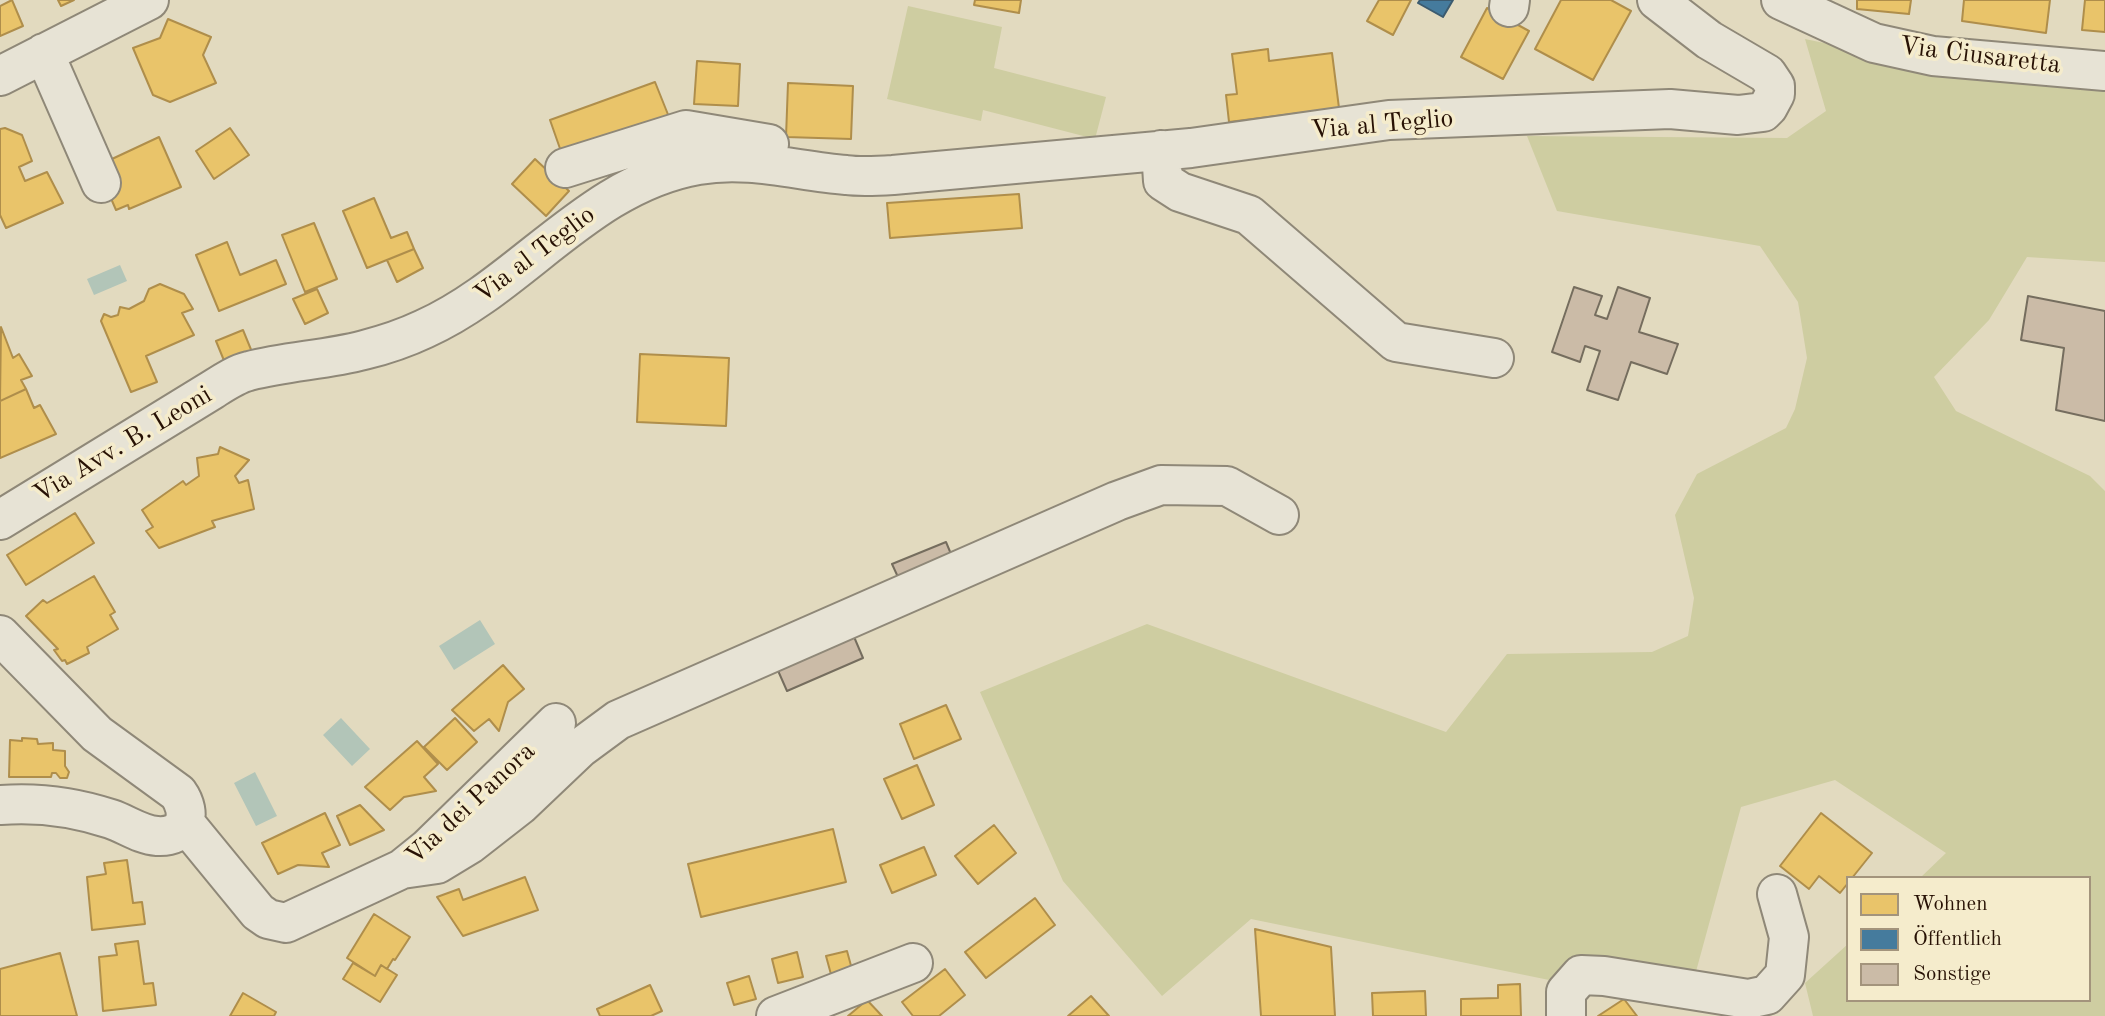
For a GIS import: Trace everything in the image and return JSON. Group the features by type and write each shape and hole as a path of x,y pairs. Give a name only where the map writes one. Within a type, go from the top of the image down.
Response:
{"street":[{"path":"0,76 149,0"},
{"name":"Via al Teglio","path":"247,371 364,350 425,329 454,314 495,286 595,208 624,191 675,170 699,165 768,163 825,173 893,175 1161,150 1389,120 1670,108 1738,115 1762,112 1768,107 1775,94 1775,86 1767,74 1716,45 1657,0"},
{"name":"Via Ciusaretta","path":"1800,4 1874,43 1934,56 2105,71"},
{"path":"44,53 101,183"},
{"name":"Via al Teglio","path":"565,168 686,131 793,148 825,173"},
{"path":"1161,150 1163,181 1180,192 1249,215 1396,342 1494,358"},
{"name":"Via Avv. B. Leoni","path":"0,520 247,371"},
{"path":"402,869 437,864 470,844 520,805 580,748 618,720 1117,501 1161,485 1227,486 1279,515"},
{"name":"Via dei Panora","path":"0,635 97,734 178,793 187,813 185,823 251,904 268,919 277,922 296,920 402,869 428,848 556,723"},
{"path":"0,806 34,803 60,806 115,820 154,836 176,832 185,823"},
{"path":"1566,1016 1566,992 1581,975 1604,976 1748,999 1767,995 1785,975 1788,937 1777,894"},
{"path":"776,1016 913,963"}],"green space":[{"path":"908,6 1002,27 994,68 1106,97 1095,139 983,110 981,121 887,99"},
{"path":"1805,39 1872,53 2105,89 2105,262 2027,257 1989,320 1934,377 1956,411 2090,476 2105,491 2105,1016 1813,1016 1805,983 1846,946 1846,1002 2091,1002 2091,876 1922,876 1946,853 1835,780 1741,807 1686,1008 1251,919 1162,996 1063,881 980,692 1147,624 1446,732 1507,654 1652,652 1688,636 1694,598 1675,515 1697,474 1786,428 1795,409 1807,358 1798,302 1760,246 1557,211 1527,136 1787,138 1826,111"}],"shaded area":[{"path":"120,265 127,281 94,295 87,279"},
{"path":"480,620 495,644 454,670 439,646"},
{"path":"341,718 370,749 352,766 323,735"},
{"path":"255,772 277,816 256,826 234,783"}],"building: Wohnen":[{"path":"12,0 23,26 0,36 0,6"},
{"path":"58,0 74,0 61,6"},
{"path":"975,0 1021,0 1019,13 974,5"},
{"path":"1379,0 1411,0 1393,35 1367,21"},
{"path":"1561,0 1611,0 1631,11 1593,80 1535,49"},
{"path":"1857,0 1911,0 1909,14 1857,9"},
{"path":"1964,0 2050,0 2046,33 1962,21"},
{"path":"2085,0 2105,0 2105,32 2082,30"},
{"path":"1487,8 1529,31 1503,79 1461,57"},
{"path":"168,19 211,37 203,55 216,83 170,102 153,95 133,48 160,38"},
{"path":"1268,49 1269,61 1332,53 1339,108 1229,122 1226,95 1237,94 1232,54"},
{"path":"697,61 740,64 738,106 694,104"},
{"path":"655,82 671,122 564,160 550,120"},
{"path":"788,83 853,86 851,139 786,137"},
{"path":"5,128 22,135 32,161 19,167 25,181 47,172 63,203 6,228 0,215 0,129"},
{"path":"230,128 249,155 214,179 196,151"},
{"path":"159,137 181,187 129,209 128,205 116,210 97,166"},
{"path":"535,159 569,191 546,216 512,184"},
{"path":"1019,194 1022,228 890,238 887,203"},
{"path":"374,198 391,238 407,232 414,249 367,268 343,211"},
{"path":"314,223 337,279 305,292 282,235"},
{"path":"227,242 240,275 276,260 286,284 219,311 196,255"},
{"path":"414,249 423,268 397,282 387,260"},
{"path":"160,284 184,294 193,309 182,313 194,335 146,356 157,382 131,392 101,321 104,314 111,317 118,315 120,307 129,309 144,301 149,289"},
{"path":"317,289 328,313 305,324 293,299"},
{"path":"1,327 13,358 19,354 32,376 21,380 26,389 0,401"},
{"path":"243,330 252,352 225,363 216,341"},
{"path":"640,354 729,358 726,426 637,422"},
{"path":"26,389 34,408 40,405 56,434 0,458 0,401"},
{"path":"220,447 249,460 235,476 239,483 248,480 254,509 212,521 215,527 159,548 146,531 153,527 142,510 183,481 186,485 199,476 197,458 218,454"},
{"path":"75,513 94,543 26,585 7,555"},
{"path":"94,576 115,612 110,615 118,629 87,647 89,653 67,664 54,650 58,649 26,616 43,600 47,603"},
{"path":"503,665 524,689 508,702 499,731 489,719 474,731 452,710"},
{"path":"946,705 961,739 914,759 900,724"},
{"path":"455,718 477,742 447,770 424,747"},
{"path":"22,738 37,739 38,744 53,743 53,750 65,751 65,766 69,772 67,778 60,778 56,773 52,773 51,777 9,777 10,740 22,741"},
{"path":"417,741 438,764 424,777 436,791 404,797 390,810 365,787"},
{"path":"917,765 934,805 902,819 884,779"},
{"path":"360,805 384,830 350,845 337,816"},
{"path":"325,813 340,845 322,853 329,867 298,865 278,874 262,843"},
{"path":"1821,813 1872,853 1854,876 1846,876 1846,886 1840,893 1819,876 1809,889 1780,866"},
{"path":"994,825 1016,853 978,884 955,856"},
{"path":"833,829 846,882 701,917 688,864"},
{"path":"924,847 936,875 892,893 880,865"},
{"path":"127,860 133,903 142,902 145,924 92,930 87,877 106,874 104,863"},
{"path":"525,877 538,910 463,936 437,897 459,889 463,900"},
{"path":"1035,898 1055,925 986,978 965,952"},
{"path":"374,914 410,937 387,969 381,965 375,976 347,958"},
{"path":"1255,929 1331,947 1335,1016 1261,1016"},
{"path":"138,941 144,984 153,983 156,1005 103,1011 99,957 117,955 115,944"},
{"path":"847,951 853,973 832,978 826,956"},
{"path":"797,952 803,977 778,983 772,959"},
{"path":"60,953 77,1016 0,1016 0,969"},
{"path":"353,963 375,976 381,965 397,975 380,1002 343,979"},
{"path":"945,969 965,995 939,1016 913,1016 902,1002"},
{"path":"749,976 756,999 734,1005 727,983"},
{"path":"1520,984 1521,1016 1461,1016 1461,999 1498,998 1498,985"},
{"path":"650,985 662,1011 651,1016 600,1016 597,1009"},
{"path":"1425,991 1426,1016 1373,1016 1372,993"},
{"path":"243,993 276,1012 274,1016 230,1016"},
{"path":"1091,996 1109,1016 1068,1016"},
{"path":"1624,999 1637,1016 1598,1016"},
{"path":"867,1000 882,1016 848,1016"}],"building: Öffentlich":[{"path":"1420,0 1453,0 1443,17 1418,3"}],"building: Sonstige":[{"path":"1574,287 1602,296 1595,315 1607,319 1618,287 1650,298 1639,332 1678,344 1667,374 1631,362 1618,400 1587,390 1600,351 1585,346 1580,362 1552,352"},
{"path":"2028,296 2105,311 2105,421 2056,410 2064,348 2021,340"},
{"path":"946,542 956,566 903,588 892,564"},
{"path":"849,625 863,658 787,691 772,657"}]}
